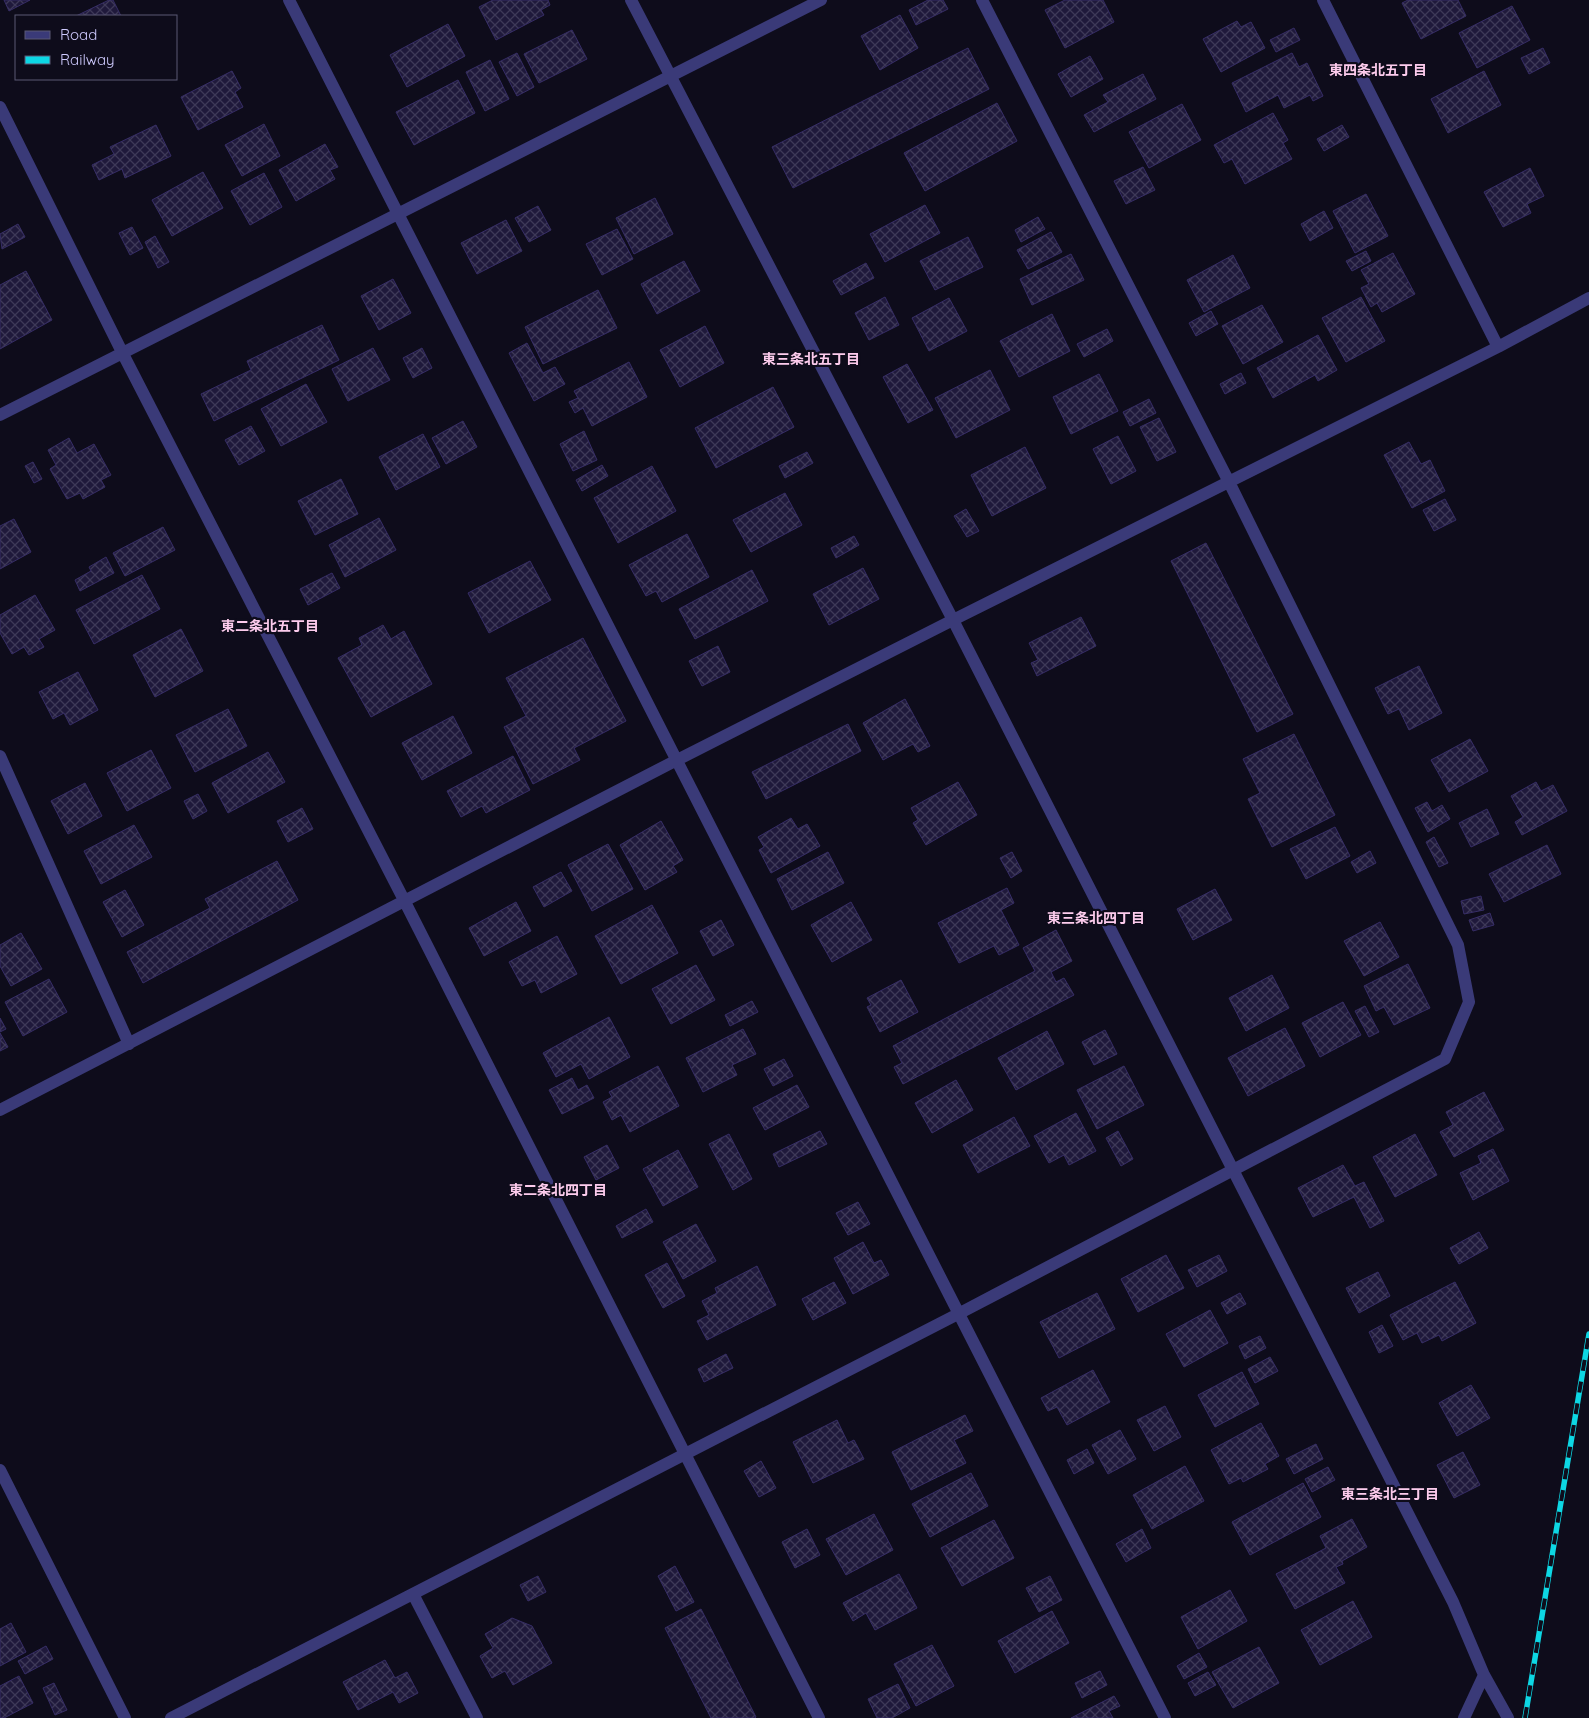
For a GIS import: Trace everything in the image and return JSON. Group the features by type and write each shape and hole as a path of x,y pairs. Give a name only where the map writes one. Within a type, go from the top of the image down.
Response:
{"street":[{"path":"289,0 1165,1718"},
{"path":"631,0 953,620 1453,1602 1484,1675 1508,1718"},
{"path":"0,415 821,0"},
{"path":"171,1718 1233,1172 1445,1059 1469,1002 1458,945 1229,482 982,0"},
{"path":"1323,0 1498,347"},
{"path":"0,107 123,354 404,900 819,1718"},
{"path":"0,1110 677,760 1498,347 1589,298"},
{"path":"0,756 129,1044"},
{"path":"0,1470 125,1718"},
{"path":"413,1594 477,1718"},
{"path":"1464,1718 1484,1675"}],"building":[{"path":"4,0 30,0 9,11"},
{"path":"109,0 113,0 120,15 78,15"},
{"path":"493,0 548,0 550,5 541,10 544,15 496,40 479,7"},
{"path":"928,0 943,0 948,9 916,25 909,10"},
{"path":"1065,0 1103,0 1114,22 1065,48 1045,10"},
{"path":"1408,0 1458,0 1466,16 1421,39 1402,3"},
{"path":"1512,6 1530,40 1477,68 1459,33"},
{"path":"900,15 918,48 880,70 861,36"},
{"path":"1237,21 1241,27 1251,22 1265,48 1221,72 1203,39"},
{"path":"448,24 465,56 407,87 390,55"},
{"path":"1294,28 1300,40 1276,52 1270,40"},
{"path":"572,30 587,59 539,83 524,54"},
{"path":"968,48 989,89 793,188 772,147"},
{"path":"1543,48 1550,63 1529,74 1521,58"},
{"path":"517,53 534,87 517,96 499,62"},
{"path":"1292,53 1299,67 1307,63 1323,96 1313,101 1310,95 1284,108 1278,95 1246,112 1232,83"},
{"path":"1090,56 1103,79 1071,97 1058,74"},
{"path":"490,60 509,99 485,111 466,72"},
{"path":"232,71 241,88 235,92 243,107 198,130 181,97"},
{"path":"1484,71 1501,105 1448,133 1431,99"},
{"path":"1143,74 1156,99 1094,132 1084,115 1108,102 1103,95"},
{"path":"458,80 475,113 414,145 396,112"},
{"path":"997,103 1017,141 925,191 904,153"},
{"path":"1182,104 1201,140 1149,168 1129,132"},
{"path":"1273,113 1288,140 1283,143 1292,159 1245,184 1232,159 1224,163 1214,145"},
{"path":"264,124 280,156 242,176 225,145"},
{"path":"156,125 171,156 125,178 122,169 99,180 92,165 114,154 110,147"},
{"path":"1342,125 1349,137 1324,151 1317,139"},
{"path":"325,144 338,167 330,170 335,179 296,201 279,170"},
{"path":"1143,167 1155,190 1126,204 1114,181"},
{"path":"1530,168 1544,196 1527,204 1531,213 1503,227 1484,192"},
{"path":"203,172 223,208 172,236 152,200"},
{"path":"264,173 282,207 250,225 231,191"},
{"path":"1366,194 1388,236 1355,253 1333,211"},
{"path":"655,198 673,234 634,254 616,218"},
{"path":"925,205 940,233 885,262 870,234"},
{"path":"538,206 551,230 529,242 515,218"},
{"path":"1324,211 1333,228 1310,241 1301,224"},
{"path":"1038,217 1045,229 1021,242 1015,230"},
{"path":"506,220 522,251 477,274 461,243"},
{"path":"18,224 25,237 2,249 0,234"},
{"path":"132,227 143,248 130,255 119,233"},
{"path":"617,229 633,259 602,275 586,244"},
{"path":"1051,232 1062,252 1028,269 1017,250"},
{"path":"155,236 169,262 158,268 145,242"},
{"path":"968,237 983,267 935,290 920,261"},
{"path":"1366,251 1371,261 1352,271 1346,261"},
{"path":"1393,253 1415,294 1382,312 1377,303 1371,307 1361,288 1369,284 1361,270"},
{"path":"1071,254 1084,280 1032,305 1020,279"},
{"path":"1233,255 1250,288 1204,312 1187,280"},
{"path":"684,261 700,291 657,314 641,284"},
{"path":"866,263 874,278 841,295 833,281"},
{"path":"26,271 52,320 0,349 0,285"},
{"path":"393,279 411,313 379,330 361,296"},
{"path":"598,290 617,328 543,364 525,327"},
{"path":"885,297 899,325 869,340 855,313"},
{"path":"1361,297 1385,341 1346,362 1322,318"},
{"path":"949,298 967,331 929,351 912,318"},
{"path":"1262,305 1283,342 1243,364 1222,326"},
{"path":"1211,311 1218,324 1196,336 1189,323"},
{"path":"1052,314 1070,351 1019,377 1000,341"},
{"path":"322,325 339,360 214,421 201,394 251,370 247,361"},
{"path":"705,326 724,363 680,387 660,350"},
{"path":"1107,329 1113,341 1084,357 1077,344"},
{"path":"1318,335 1337,370 1318,381 1315,375 1273,398 1257,368"},
{"path":"527,343 543,373 555,367 565,384 534,401 509,353"},
{"path":"373,348 390,380 348,401 332,369"},
{"path":"422,348 432,368 413,378 403,358"},
{"path":"629,362 647,397 592,426 583,408 575,413 569,402 578,398 574,391"},
{"path":"907,364 933,410 908,423 883,377"},
{"path":"990,370 1010,410 956,438 935,398"},
{"path":"1241,373 1246,383 1225,394 1220,384"},
{"path":"1099,374 1118,411 1071,434 1053,397"},
{"path":"306,384 327,422 281,446 261,409"},
{"path":"773,387 794,427 716,468 695,428"},
{"path":"1149,399 1156,413 1130,426 1123,412"},
{"path":"1159,418 1176,452 1157,461 1140,427"},
{"path":"463,421 477,447 446,464 432,438"},
{"path":"251,426 265,451 239,465 225,440"},
{"path":"584,431 597,460 573,471 560,444"},
{"path":"423,434 440,467 396,490 379,457"},
{"path":"1118,436 1136,471 1111,484 1093,449"},
{"path":"69,438 77,453 94,444 111,475 101,480 105,487 83,499 80,493 67,499 50,469 56,465 48,450"},
{"path":"1409,442 1421,464 1430,460 1445,491 1412,508 1384,455"},
{"path":"1025,447 1046,488 992,516 971,475"},
{"path":"807,452 813,463 785,478 779,466"},
{"path":"33,462 42,479 34,483 25,466"},
{"path":"602,465 608,476 582,491 576,480"},
{"path":"652,466 676,511 618,543 594,498"},
{"path":"341,479 358,514 315,535 298,501"},
{"path":"785,493 802,525 751,552 733,520"},
{"path":"1445,499 1456,520 1434,531 1423,510"},
{"path":"966,509 979,531 967,537 954,516"},
{"path":"379,518 396,550 345,577 329,545"},
{"path":"14,519 31,552 0,569 0,526"},
{"path":"163,527 175,550 125,576 113,553"},
{"path":"687,534 709,577 662,602 656,591 646,596 629,565"},
{"path":"854,536 859,545 836,558 831,548"},
{"path":"1206,543 1293,714 1257,732 1171,561"},
{"path":"106,557 114,573 80,591 75,580 91,571 89,567"},
{"path":"530,561 551,600 489,633 468,593"},
{"path":"863,568 879,599 829,625 813,594"},
{"path":"752,570 768,601 695,639 679,609"},
{"path":"332,573 340,588 308,605 300,589"},
{"path":"142,575 160,609 94,644 76,610"},
{"path":"35,595 55,630 39,639 44,647 29,655 24,647 12,654 0,633 0,615"},
{"path":"1081,617 1096,646 1037,676 1031,663 1038,660 1029,643"},
{"path":"383,625 391,639 404,631 432,684 371,717 338,658 362,645 359,638"},
{"path":"181,629 203,671 155,697 133,655"},
{"path":"583,638 626,721 574,748 580,760 533,784 504,727 526,716 506,678"},
{"path":"718,646 730,672 702,686 689,661"},
{"path":"1419,666 1442,713 1409,730 1399,709 1388,714 1375,688"},
{"path":"78,672 98,710 70,725 64,713 53,719 39,692"},
{"path":"905,699 930,746 918,752 913,744 883,760 863,723"},
{"path":"228,709 247,746 195,772 176,735"},
{"path":"453,716 472,753 422,780 402,743"},
{"path":"848,724 861,751 766,799 752,772"},
{"path":"1294,734 1335,815 1272,847 1248,799 1260,793 1243,759"},
{"path":"1470,739 1488,771 1449,792 1431,760"},
{"path":"151,750 171,788 127,811 107,773"},
{"path":"268,752 285,782 228,813 212,783"},
{"path":"513,756 530,790 486,813 482,806 461,817 447,791"},
{"path":"958,782 977,815 926,845 913,823 918,820 911,808"},
{"path":"1536,782 1541,791 1553,785 1567,811 1522,835 1515,822 1523,817 1511,796"},
{"path":"85,783 102,816 68,834 51,801"},
{"path":"198,794 207,811 193,819 184,801"},
{"path":"1427,802 1432,811 1442,805 1450,819 1428,832 1415,808"},
{"path":"302,808 313,829 288,842 277,821"},
{"path":"1487,809 1499,834 1471,847 1459,823"},
{"path":"791,818 798,829 807,824 820,846 771,873 759,850 764,847 758,837"},
{"path":"661,821 683,860 673,866 677,872 645,890 620,845"},
{"path":"134,825 152,857 101,884 84,851"},
{"path":"1335,827 1350,856 1306,879 1290,849"},
{"path":"1434,837 1448,863 1439,867 1426,842"},
{"path":"608,844 633,889 592,911 568,865"},
{"path":"1547,845 1561,874 1504,902 1489,874"},
{"path":"1370,851 1376,863 1357,873 1351,862"},
{"path":"828,852 844,883 792,910 777,879"},
{"path":"1012,852 1022,871 1011,878 1000,858"},
{"path":"277,861 298,900 143,983 127,952 210,908 205,899"},
{"path":"561,872 572,891 544,907 533,887"},
{"path":"1007,888 1014,903 1001,910 1019,945 999,955 994,946 959,963 938,923"},
{"path":"1215,889 1232,920 1193,940 1177,909"},
{"path":"125,890 144,925 122,937 103,902"},
{"path":"1481,896 1484,910 1464,914 1461,901"},
{"path":"516,902 531,931 484,956 469,928"},
{"path":"851,902 872,940 832,962 811,925"},
{"path":"652,905 678,953 621,984 595,936"},
{"path":"1490,913 1494,925 1473,931 1469,920"},
{"path":"721,920 734,945 713,956 700,931"},
{"path":"1380,922 1399,957 1364,976 1344,941"},
{"path":"1056,930 1072,961 1051,972 1056,982 1064,978 1074,995 903,1084 894,1067 902,1063 893,1046 1035,971 1023,948"},
{"path":"21,933 42,969 11,986 0,966 0,945"},
{"path":"557,936 577,974 541,993 535,980 522,986 509,962"},
{"path":"1408,964 1430,1008 1394,1025 1384,1007 1376,1011 1364,986"},
{"path":"696,965 715,1000 671,1024 652,989"},
{"path":"1272,975 1289,1008 1246,1031 1229,998"},
{"path":"49,979 67,1012 23,1036 5,1002"},
{"path":"901,980 918,1012 880,1032 867,1007 871,1005 867,998"},
{"path":"752,1001 758,1012 730,1026 725,1015"},
{"path":"1343,1002 1361,1035 1320,1057 1302,1023"},
{"path":"1365,1006 1379,1032 1369,1037 1355,1011"},
{"path":"609,1017 630,1057 589,1079 581,1064 556,1077 543,1053"},
{"path":"0,1018 6,1029 0,1032"},
{"path":"1285,1028 1305,1066 1248,1096 1228,1058"},
{"path":"743,1029 756,1054 732,1065 737,1075 703,1092 686,1058"},
{"path":"1105,1030 1117,1054 1094,1065 1082,1042"},
{"path":"1047,1031 1064,1064 1016,1090 998,1058"},
{"path":"0,1033 8,1047 0,1051"},
{"path":"784,1059 793,1076 773,1086 764,1069"},
{"path":"658,1066 679,1106 630,1132 621,1115 612,1120 603,1102 612,1097 609,1092"},
{"path":"1124,1066 1144,1105 1097,1129 1077,1090"},
{"path":"572,1078 578,1090 587,1085 594,1098 562,1114 549,1090"},
{"path":"956,1080 973,1110 932,1133 915,1103"},
{"path":"797,1085 809,1107 765,1130 753,1108"},
{"path":"1484,1092 1504,1130 1454,1157 1440,1132 1453,1125 1446,1112"},
{"path":"1076,1113 1096,1151 1069,1165 1064,1155 1049,1163 1034,1136"},
{"path":"1014,1117 1030,1146 978,1173 963,1145"},
{"path":"820,1131 827,1144 779,1167 773,1154"},
{"path":"1118,1131 1133,1159 1121,1166 1106,1138"},
{"path":"729,1134 752,1179 733,1190 709,1144"},
{"path":"1415,1134 1437,1175 1395,1197 1373,1157"},
{"path":"607,1145 619,1168 596,1180 584,1157"},
{"path":"1493,1149 1509,1181 1473,1200 1460,1173 1481,1163 1478,1156"},
{"path":"678,1150 698,1187 663,1206 643,1169"},
{"path":"1343,1165 1355,1186 1364,1182 1384,1221 1370,1228 1354,1197 1313,1217 1298,1188"},
{"path":"858,1202 870,1224 848,1235 836,1213"},
{"path":"646,1209 653,1222 622,1238 616,1226"},
{"path":"696,1224 716,1261 683,1279 663,1242"},
{"path":"1479,1232 1488,1248 1459,1264 1450,1248"},
{"path":"863,1242 874,1263 881,1260 889,1275 853,1294 834,1258"},
{"path":"1166,1255 1184,1288 1138,1312 1121,1279"},
{"path":"1219,1255 1227,1271 1197,1287 1188,1270"},
{"path":"667,1263 685,1296 663,1308 645,1275"},
{"path":"757,1266 776,1305 707,1340 697,1321 709,1315 702,1301 717,1293 715,1288"},
{"path":"1378,1272 1390,1296 1359,1313 1346,1288"},
{"path":"834,1282 846,1303 813,1320 802,1299"},
{"path":"1455,1282 1476,1323 1442,1341 1439,1335 1422,1343 1417,1333 1403,1340 1390,1315"},
{"path":"1097,1293 1115,1329 1059,1358 1040,1322"},
{"path":"1240,1293 1246,1304 1227,1314 1221,1303"},
{"path":"1210,1310 1228,1343 1184,1367 1166,1334"},
{"path":"1382,1325 1393,1346 1379,1353 1369,1332"},
{"path":"1260,1336 1266,1348 1245,1359 1239,1346"},
{"path":"726,1354 733,1368 704,1382 698,1369"},
{"path":"1270,1357 1278,1371 1255,1383 1248,1369"},
{"path":"1093,1370 1110,1402 1067,1425 1057,1407 1048,1411 1041,1398"},
{"path":"1242,1372 1259,1404 1215,1427 1198,1395"},
{"path":"1471,1385 1490,1418 1457,1436 1439,1403"},
{"path":"1165,1406 1181,1437 1154,1451 1137,1420"},
{"path":"965,1415 973,1431 954,1440 966,1463 911,1490 892,1452"},
{"path":"837,1420 848,1443 854,1440 864,1459 813,1483 793,1442"},
{"path":"1261,1423 1279,1456 1265,1464 1268,1469 1243,1482 1241,1478 1229,1484 1211,1450"},
{"path":"1120,1430 1136,1459 1108,1474 1092,1445"},
{"path":"1316,1444 1323,1459 1294,1474 1286,1459"},
{"path":"1087,1449 1094,1463 1074,1474 1067,1460"},
{"path":"1463,1452 1480,1485 1454,1498 1437,1465"},
{"path":"761,1461 776,1488 759,1497 744,1471"},
{"path":"1185,1466 1204,1501 1152,1529 1133,1495"},
{"path":"1328,1467 1335,1480 1312,1492 1305,1479"},
{"path":"971,1473 988,1506 930,1537 912,1504"},
{"path":"1303,1483 1321,1517 1250,1555 1232,1522"},
{"path":"874,1514 893,1550 846,1575 826,1539"},
{"path":"1352,1519 1367,1547 1342,1561 1343,1564 1336,1567 1345,1583 1295,1609 1276,1574 1326,1548 1320,1536"},
{"path":"994,1520 1014,1558 962,1586 941,1548"},
{"path":"807,1529 820,1555 795,1568 782,1542"},
{"path":"1142,1529 1151,1548 1126,1562 1116,1544"},
{"path":"675,1566 694,1602 676,1611 658,1576"},
{"path":"899,1574 917,1608 875,1630 866,1613 853,1621 843,1603"},
{"path":"538,1576 546,1592 528,1601 520,1585"},
{"path":"1050,1576 1062,1600 1039,1612 1026,1588"},
{"path":"1230,1590 1247,1621 1198,1649 1181,1617"},
{"path":"1353,1601 1372,1637 1320,1665 1301,1630"},
{"path":"701,1609 755,1718 711,1718 665,1628"},
{"path":"1052,1611 1069,1643 1015,1673 998,1641"},
{"path":"512,1618 532,1626 552,1663 513,1685 505,1671 492,1678 480,1656 493,1648 485,1634"},
{"path":"11,1623 26,1652 0,1666 0,1629"},
{"path":"932,1645 954,1686 916,1706 894,1664"},
{"path":"46,1646 53,1659 25,1674 18,1661"},
{"path":"1259,1647 1279,1683 1233,1708 1212,1672"},
{"path":"1199,1653 1207,1667 1184,1679 1177,1666"},
{"path":"385,1660 395,1678 407,1672 418,1693 399,1703 393,1692 358,1710 343,1682"},
{"path":"1100,1671 1107,1685 1082,1698 1075,1683"},
{"path":"1208,1672 1216,1685 1195,1696 1188,1683"},
{"path":"19,1676 33,1703 4,1718 0,1718 0,1686"},
{"path":"54,1683 67,1710 55,1715 43,1688"},
{"path":"898,1684 910,1708 892,1718 877,1718 868,1699"},
{"path":"1114,1696 1120,1706 1109,1711 1113,1718 1071,1718"}],"railway":[{"path":"1525,1718 1589,1334"}],"district":[{"name":"東四条北五丁目","path":"1378,70"},
{"name":"東三条北五丁目","path":"811,359"},
{"name":"東二条北五丁目","path":"270,626"},
{"name":"東三条北四丁目","path":"1096,918"},
{"name":"東二条北四丁目","path":"558,1190"},
{"name":"東三条北三丁目","path":"1390,1494"}]}
